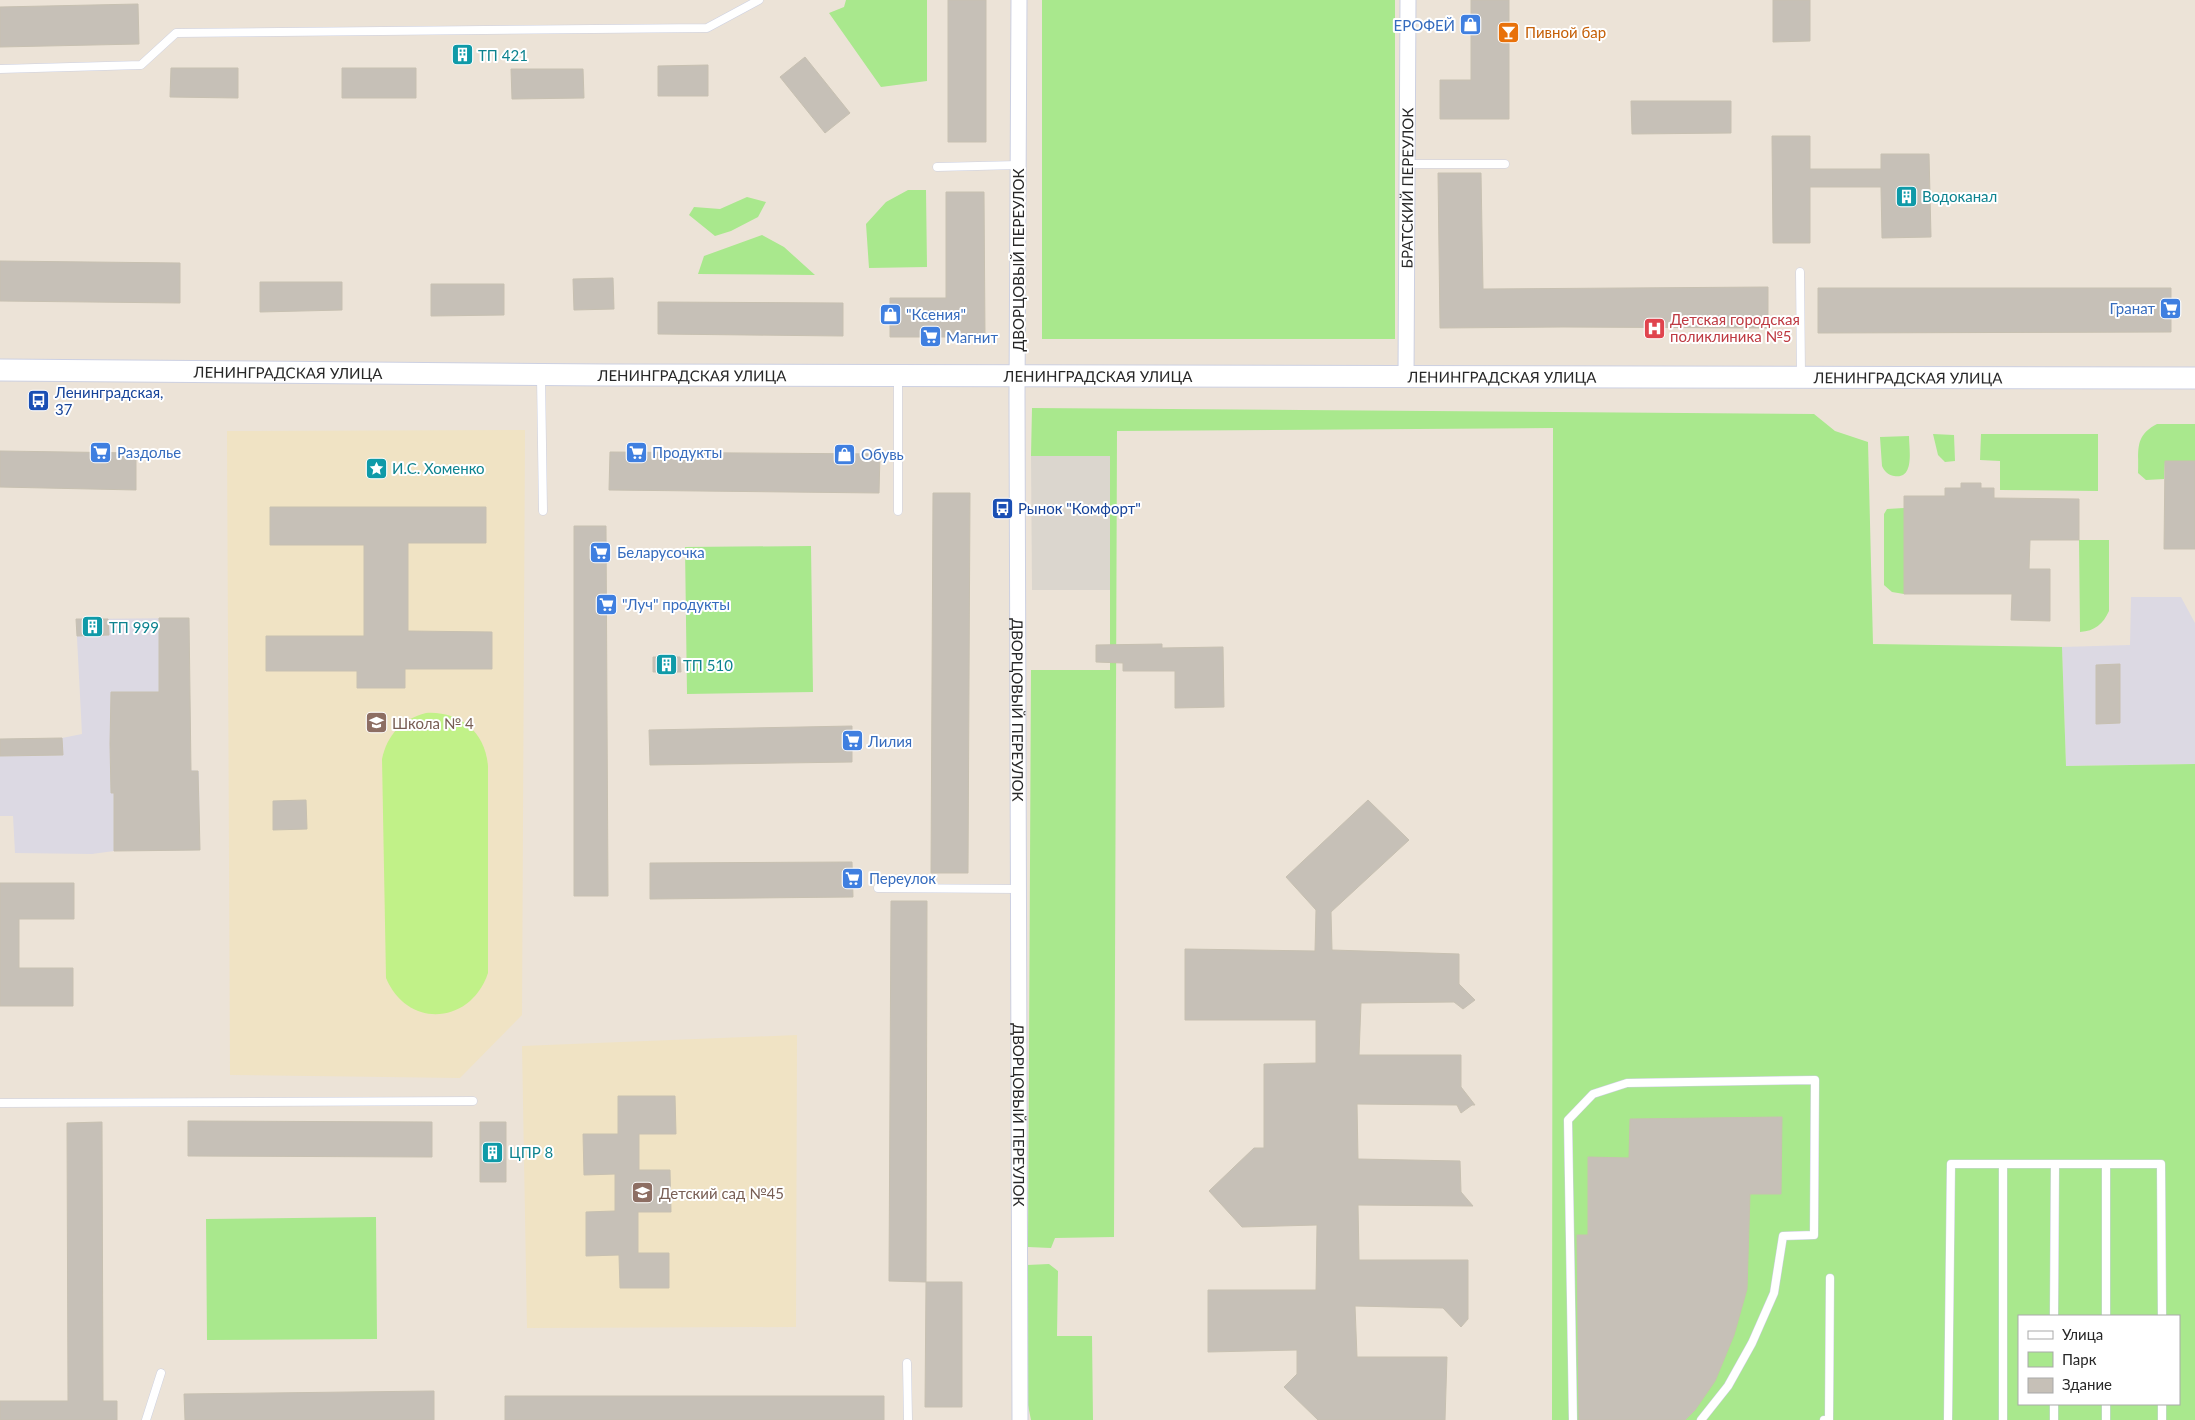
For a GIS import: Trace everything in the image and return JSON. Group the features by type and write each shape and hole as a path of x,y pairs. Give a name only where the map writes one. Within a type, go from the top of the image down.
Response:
{"main road":[{"name":"ЛЕНИНГРАДСКАЯ УЛИЦА","path":"0,370 541,375 2195,378"}],"street":[{"name":"ДВОРЦОВЫЙ ПЕРЕУЛОК","path":"1019,0 1018,889 1020,1420"},
{"name":"БРАТСКИЙ ПЕРЕУЛОК","path":"1406,377 1408,0"}],"lane":[{"path":"0,69 141,65 176,33 707,28 759,0"},
{"path":"1407,164 1505,164"},
{"path":"938,167 1018,165"},
{"path":"1800,272 1800,377"},
{"path":"541,375 543,511"},
{"path":"898,376 898,511"},
{"path":"878,888 1018,889"},
{"path":"1573,1420 1568,1120 1593,1094 1627,1083 1815,1080 1814,1235 1783,1236 1774,1293 1752,1342 1728,1386 1701,1420"},
{"path":"0,1103 473,1101"},
{"path":"1948,1420 1951,1164 2161,1164 2162,1315"},
{"path":"2003,1164 2003,1420"},
{"path":"2054,1315 2055,1164"},
{"path":"2106,1164 2106,1315"},
{"path":"1824,1420 1829,1420 1830,1278"},
{"path":"907,1363 908,1420"},
{"path":"146,1420 161,1373"},
{"path":"2054,1405 2054,1420"},
{"path":"2106,1405 2106,1420"},
{"path":"2162,1405 2162,1420"}],"shaded area":[{"name":"Школа № 4","path":"525,430 522,1015 460,1078 230,1075 227,431"},
{"path":"1031,456 1110,456 1110,590 1032,590"},
{"path":"2131,597 2181,597 2195,623 2195,764 2066,766 2062,647 2130,645"},
{"path":"189,618 191,770 199,771 200,850 114,851 92,854 15,853 13,816 0,816 0,739 62,738 82,734 76,619"},
{"path":"797,1035 796,1327 527,1328 522,1046"}],"green space":[{"path":"846,0 927,0 927,81 881,87 829,13 844,7"},
{"path":"1042,0 1395,0 1395,339 1042,339"},
{"path":"908,190 926,190 927,267 869,268 866,224 886,202"},
{"path":"747,197 766,202 758,217 731,231 715,236 689,215 694,207 720,209"},
{"path":"762,235 784,247 815,275 698,274 704,256"},
{"path":"1032,408 1814,414 1835,431 1868,442 1873,644 2062,647 2066,766 2195,764 2195,1420 1552,1420 1553,428 1117,431 1114,1237 1055,1238 1051,1248 1028,1247 1031,670 1110,670 1110,456 1031,456"},
{"path":"2157,424 2195,424 2195,461 2165,461 2164,479 2146,480 2138,473 2139,444 2144,433"},
{"path":"1933,434 1954,435 1955,461 1945,462 1938,455"},
{"path":"1981,434 2098,434 2098,491 2000,490 2000,461 1980,460"},
{"path":"1909,436 1910,455 1908,469 1901,476 1890,475 1882,466 1880,437"},
{"path":"1904,508 1904,594 1892,592 1884,585 1884,514 1887,509"},
{"path":"2079,540 2109,540 2109,611 2098,626 2080,632"},
{"path":"811,546 813,692 687,694 685,547"},
{"path":"426,713 438,713 449,716 468,726 476,733 482,743 488,766 488,973 480,990 468,1003 454,1011 439,1014 423,1013 409,1006 396,995 386,978 382,759 384,750 397,729 410,719"},
{"path":"376,1217 377,1339 207,1340 206,1219"},
{"path":"1049,1264 1058,1271 1057,1336 1092,1336 1093,1420 1031,1420 1026,1395 1027,1265"}],"building":[{"path":"948,0 986,0 986,142 948,142"},
{"path":"1471,0 1509,0 1509,119 1440,119 1440,80 1471,80"},
{"path":"1773,0 1810,0 1810,41 1773,42"},
{"path":"138,4 139,44 0,47 0,7"},
{"path":"805,57 850,113 825,133 780,77"},
{"path":"708,65 708,96 658,96 658,66"},
{"path":"171,68 238,68 238,98 170,97"},
{"path":"342,68 416,68 416,98 342,98"},
{"path":"511,69 583,69 584,98 512,99"},
{"path":"1631,101 1731,101 1731,133 1632,134"},
{"path":"1772,136 1810,136 1810,169 1881,169 1881,154 1929,154 1931,237 1882,238 1881,187 1810,187 1810,243 1773,243"},
{"path":"1438,173 1481,173 1483,289 1768,287 1768,328 1440,328"},
{"path":"946,192 984,192 985,337 890,337 890,298 946,298"},
{"path":"0,261 180,263 180,303 0,301"},
{"path":"613,278 614,309 574,310 573,279"},
{"path":"260,282 342,282 342,310 260,312"},
{"path":"431,284 504,284 504,315 431,316"},
{"path":"1818,288 2171,288 2171,332 1818,333"},
{"path":"658,302 843,303 843,336 658,334"},
{"path":"0,451 136,453 136,490 0,487"},
{"path":"610,452 880,454 879,493 609,490"},
{"path":"2165,461 2195,461 2195,549 2164,549"},
{"path":"1961,483 1981,483 1981,488 1994,488 1994,498 2079,499 2079,540 2030,540 2029,569 2050,569 2050,621 2011,620 2012,594 1904,594 1904,496 1945,496 1945,488 1961,488"},
{"path":"933,493 970,493 968,873 931,873"},
{"path":"270,507 486,507 486,543 408,543 408,631 492,632 492,669 405,669 405,688 357,688 357,671 266,671 266,636 364,636 364,545 270,545"},
{"path":"574,526 606,526 608,896 574,896"},
{"path":"159,618 189,618 191,771 198,771 200,850 114,851 114,793 111,793 110,744 111,692 159,692"},
{"name":"ТП 999","path":"76,619 108,619 109,635 77,636"},
{"path":"1162,644 1162,648 1223,647 1224,707 1175,708 1175,671 1123,671 1123,663 1096,662 1096,645"},
{"name":"ТП 510","path":"653,657 680,657 681,672 653,672"},
{"path":"2120,664 2120,723 2096,724 2096,665"},
{"path":"852,726 852,762 650,765 649,730"},
{"path":"62,738 63,755 0,756 0,739"},
{"path":"306,800 307,829 273,830 273,801"},
{"path":"1368,800 1409,840 1331,912 1332,950 1459,954 1459,984 1475,1000 1463,1009 1454,1002 1361,1003 1359,1055 1461,1055 1461,1087 1475,1105 1461,1113 1457,1105 1357,1104 1358,1159 1460,1161 1461,1192 1473,1206 1358,1205 1359,1260 1468,1260 1468,1319 1461,1327 1443,1308 1355,1306 1357,1357 1447,1357 1445,1420 1318,1420 1284,1387 1297,1374 1297,1350 1208,1352 1208,1290 1316,1290 1317,1225 1242,1227 1209,1191 1254,1148 1264,1148 1264,1064 1316,1063 1316,1020 1185,1020 1185,949 1315,951 1316,910 1286,877"},
{"path":"852,862 853,897 650,899 650,863"},
{"path":"0,883 74,883 74,919 19,919 19,968 73,968 73,1006 0,1006"},
{"path":"891,901 927,901 926,1282 889,1281"},
{"name":"Детский сад №45","path":"618,1096 675,1096 676,1134 639,1134 639,1170 670,1170 671,1212 638,1212 638,1253 669,1253 669,1288 620,1288 619,1255 586,1256 586,1212 615,1211 615,1174 584,1175 583,1134 618,1134"},
{"path":"1782,1117 1781,1194 1750,1194 1747,1289 1734,1335 1715,1381 1695,1410 1685,1420 1579,1420 1577,1235 1588,1235 1588,1157 1629,1158 1630,1119"},
{"path":"188,1121 432,1122 432,1157 188,1156"},
{"path":"102,1122 103,1401 117,1401 117,1420 0,1420 0,1401 68,1401 67,1123"},
{"name":"ЦПР 8","path":"480,1122 506,1122 506,1182 480,1182"},
{"path":"926,1282 962,1282 962,1407 925,1407"},
{"path":"434,1391 434,1420 185,1420 184,1394"},
{"path":"505,1396 884,1396 884,1420 505,1420"}],"place":[{"name":"ЕРОФЕЙ","path":"1471,25"},
{"name":"Пивной бар","path":"1509,32"},
{"name":"ТП 421","path":"462,55"},
{"name":"Водоканал","path":"1906,196"},
{"name":"Гранат","path":"2171,308"},
{"name":"\"Ксения\"","path":"890,314"},
{"name":"Детская городская поликлиника №5","path":"1654,328"},
{"name":"Магнит","path":"930,337"},
{"name":"Ленинградская, 37","path":"39,401"},
{"name":"Раздолье","path":"101,452"},
{"name":"Продукты","path":"636,452"},
{"name":"Обувь","path":"845,454"},
{"name":"И.С. Хоменко","path":"376,468"},
{"name":"Рынок \"Комфорт\"","path":"1002,508"},
{"name":"Беларусочка","path":"601,552"},
{"name":"\"Луч\" продукты","path":"606,604"},
{"name":"ТП 999","path":"93,627"},
{"name":"ТП 510","path":"667,665"},
{"name":"Школа № 4","path":"376,723"},
{"name":"Лилия","path":"852,741"},
{"name":"Переулок","path":"853,878"},
{"name":"ЦПР 8","path":"493,1152"},
{"name":"Детский сад №45","path":"643,1193"}]}
